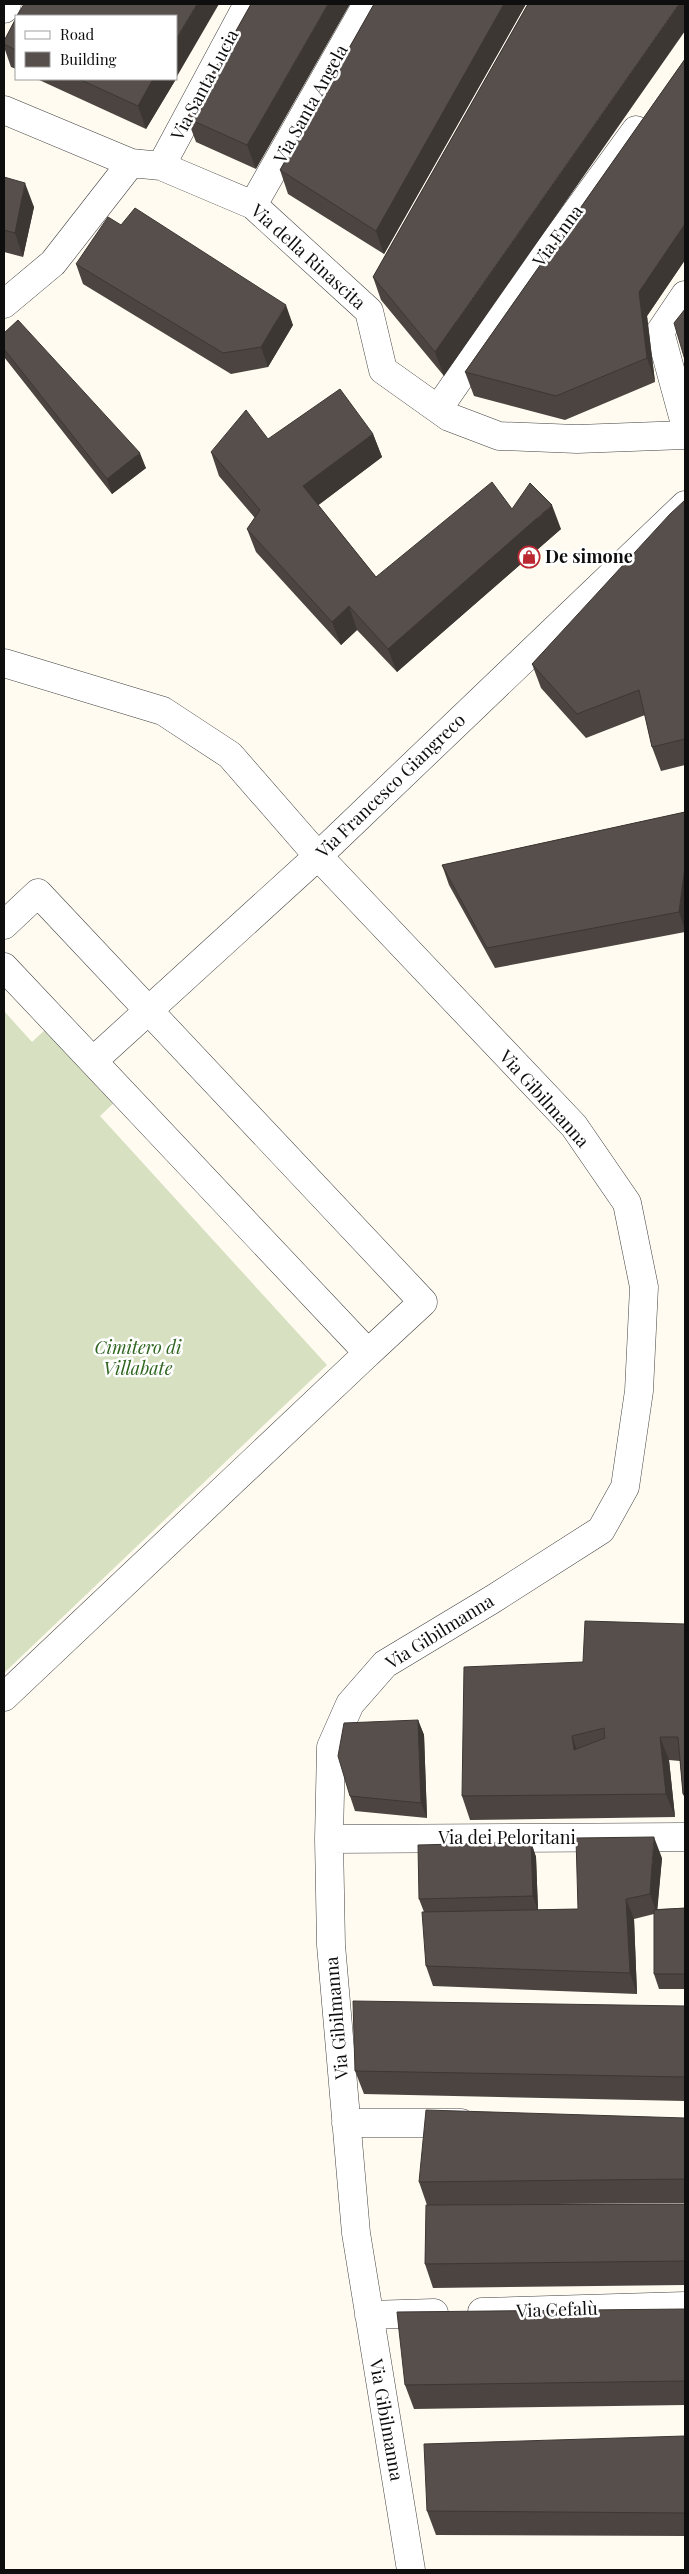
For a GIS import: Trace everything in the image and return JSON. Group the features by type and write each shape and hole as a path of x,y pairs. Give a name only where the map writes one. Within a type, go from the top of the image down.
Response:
{"street":[{"path":"4,9 6,4"},
{"name":"Via Santa Lucia","path":"161,166 248,4"},
{"name":"Via Santa Angela","path":"254,205 367,4"},
{"name":"Via della Rinascita","path":"4,110 131,163 161,166 254,205 369,311 383,370 448,417 499,436 577,439 685,435"},
{"name":"Via Enna","path":"438,409 537,266 651,110"},
{"path":"4,304 53,263 131,163"},
{"path":"369,311 381,287"},
{"path":"685,295 660,332 685,424"},
{"name":"Via Francesco Giangreco","path":"93,1061 318,856 685,505"},
{"name":"Via Gibilmanna","path":"4,663 163,711 230,755 318,856 574,1126 627,1203 644,1287 639,1391 625,1487 601,1530 493,1599 385,1664 350,1704 332,1747 329,1839 331,1945 356,2233 368,2315 412,2570"},
{"path":"4,924 38,893 422,1302 4,1697"},
{"path":"4,966 368,1353"},
{"name":"Via dei Peloritani","path":"329,1839 685,1837"},
{"path":"337,2012 367,2012"},
{"path":"346,2123 487,2123"},
{"name":"Via Cefalù","path":"368,2315 685,2306"}],"green space":[{"name":"Cimitero di Villabate","path":"4,1011 32,1042 48,1027 116,1101 100,1116 327,1365 4,1673"}],"building":[{"path":"24,4 197,4 178,36 178,15 18,15"},
{"path":"251,4 328,4 247,145 187,118"},
{"path":"374,4 504,4 376,231 280,170"},
{"path":"528,4 679,4 435,352 373,277"},
{"path":"15,20 15,50 4,44"},
{"path":"685,59 685,224 639,292 647,358 556,396 465,372"},
{"path":"81,80 152,80 138,106"},
{"path":"4,177 25,183 15,233 4,230"},
{"path":"135,208 286,305 261,347 223,353 76,264 108,217 121,225"},
{"path":"685,309 685,360 674,323"},
{"path":"18,320 140,453 107,479 4,349 4,333"},
{"path":"340,389 373,434 303,486 376,577 492,482 512,509 530,483 552,505 388,649 349,606 332,622 247,529 260,510 211,452 246,410 268,439"},
{"path":"685,500 685,739 652,747 639,690 577,714 532,664"},
{"path":"685,812 685,867 679,912 487,948 442,865"},
{"path":"585,1621 685,1624 685,1794 683,1794 678,1737 660,1737 666,1794 462,1796 464,1667 583,1662","holes":["604,1728 605,1738 574,1750 572,1736"]},
{"path":"418,1720 421,1803 350,1796 338,1756 344,1723"},
{"path":"654,1837 650,1894 626,1899 630,1973 426,1966 422,1912 578,1909 576,1838"},
{"path":"531,1842 533,1896 419,1899 418,1845"},
{"path":"685,1908 685,1974 654,1974 654,1910"},
{"path":"353,2001 685,2006 685,2077 355,2071"},
{"path":"426,2110 685,2118 685,2179 419,2182"},
{"path":"685,2204 685,2261 425,2264 426,2205"},
{"path":"685,2309 685,2381 405,2385 397,2312"},
{"path":"685,2436 685,2513 427,2511 424,2444"}],"place":[{"name":"De simone","path":"529,557"}]}
